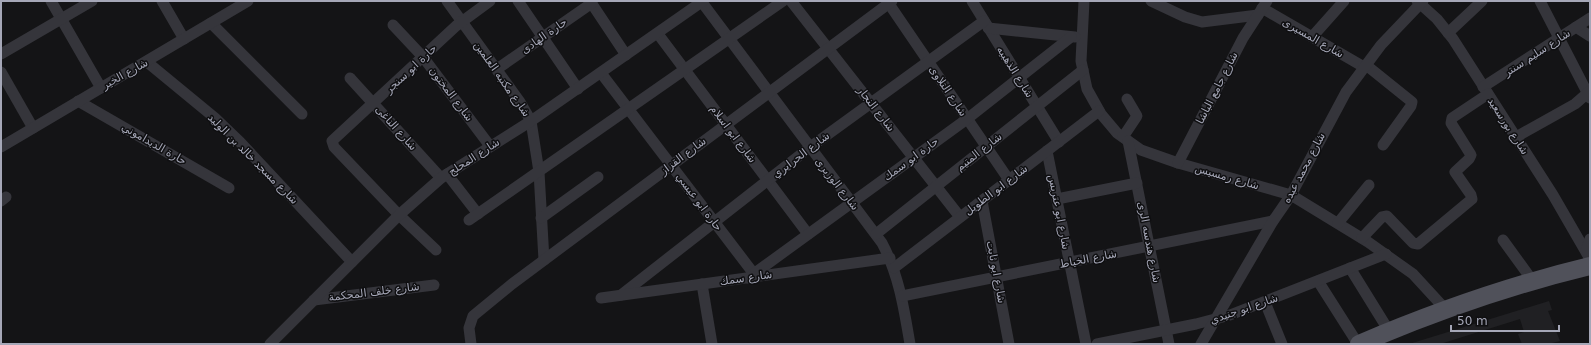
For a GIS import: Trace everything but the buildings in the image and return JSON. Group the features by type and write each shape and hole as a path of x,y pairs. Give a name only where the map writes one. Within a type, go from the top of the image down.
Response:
{"main road":[{"path":"1386,338 1446,311 1588,259"},
{"path":"1358,344 1386,338 1517,295 1590,277"}],"street":[{"path":"51,1 101,88"},
{"path":"1,54 92,1"},
{"path":"162,1 184,39"},
{"name":"شارع الخير","path":"1,147 248,1"},
{"name":"شارع مكتبه العلمين","path":"447,1 497,69 531,121 538,172 544,260"},
{"name":"حارة ابو سنجر","path":"399,216 332,146 334,139 462,21 490,1"},
{"path":"518,1 578,89"},
{"name":"شارع الوزيرى","path":"702,1 809,148 876,234 892,263 902,296 910,344"},
{"name":"شارع المحلج","path":"270,344 399,216 444,176 531,121 658,34 702,1"},
{"path":"538,172 782,1"},
{"name":"شارع النجار","path":"791,1 960,217"},
{"name":"شارع الذهبيه","path":"972,1 1059,142"},
{"name":"شارع رمسيس","path":"1084,1 1076,37 1087,89 1099,111 1126,139 1140,150 1178,163 1291,195 1386,254 1412,274 1446,311"},
{"path":"1151,1 1185,17 1202,22 1262,8"},
{"path":"1312,37 1344,1"},
{"path":"1448,33 1482,1"},
{"path":"1516,137 1575,104 1589,94 1558,39 1540,1"},
{"path":"591,2 626,55"},
{"name":"حارة الهادى","path":"497,69 591,2"},
{"name":"شارع القزاز","path":"470,344 469,324 477,313 544,260 889,2"},
{"name":"شارع التلاوى","path":"889,2 1008,180"},
{"name":"شارع بورسعيد","path":"1420,2 1448,33 1486,91 1554,196 1588,259"},
{"name":"شارع محمد عبده","path":"1201,344 1214,320 1291,195 1346,92 1381,46 1420,2"},
{"name":"شارع المسيرى","path":"1262,8 1365,66 1412,102 1411,106 1383,144"},
{"name":"شارع جامع الباشا","path":"1178,163 1243,38 1262,8"},
{"name":"شارع سليم سنتر","path":"1362,238 1382,217 1387,216 1412,243 1418,244 1472,199 1472,195 1455,172 1469,159 1471,155 1451,123 1452,118 1486,91 1590,18"},
{"path":"211,23 302,114"},
{"path":"986,24 1076,37"},
{"name":"شارع الحرايري","path":"621,295 809,148 928,61 986,24"},
{"name":"شارع المختون","path":"393,25 424,57 490,146"},
{"path":"1576,27 1590,36"},
{"name":"شارع ابو اسلام","path":"658,34 808,234"},
{"name":"حارة ابو سمك","path":"751,276 967,119 1019,78 1076,37"},
{"name":"شارع مسجد خالد بن الوليد","path":"147,62 240,142 352,262"},
{"name":"شارع المتيم","path":"876,234 1083,70"},
{"path":"1,72 32,128"},
{"name":"حارة ابو عيسي","path":"601,73 715,222 751,276"},
{"name":"شارع الناغى","path":"350,78 444,176 473,217 538,172"},
{"path":"1126,139 1137,116 1127,100"},
{"name":"حارة الديداموني","path":"78,101 230,188"},
{"name":"شارع ابو الطويل","path":"892,263 982,201 1099,111"},
{"name":"شارع هندسه الرى","path":"1126,139 1137,183 1169,344"},
{"name":"شارع ابو عتريس","path":"1047,151 1086,344"},
{"path":"541,218 598,177"},
{"path":"1057,199 1137,183"},
{"path":"1338,223 1369,185"},
{"name":"شارع ابو ثابت","path":"982,201 1010,344"},
{"path":"399,216 436,250"},
{"name":"شارع الخياط","path":"902,296 1274,221"},
{"path":"1588,259 1590,239"},
{"path":"1503,240 1532,280"},
{"name":"شارع ابو جنيدي","path":"1097,344 1214,320 1265,302 1386,254"},
{"name":"شارع سمك","path":"601,298 751,276 892,263"},
{"path":"1350,268 1386,338"},
{"path":"1318,281 1358,344"},
{"path":"702,284 712,344"},
{"name":"شارع خلف المحكمة","path":"314,300 434,285"},
{"path":"1265,302 1282,344"}],"shaded area":[{"path":"1549,301 1552,310 1548,311 1560,341 1548,344 1522,344 1518,334 1524,332 1520,319 1440,344 1409,344"}]}
